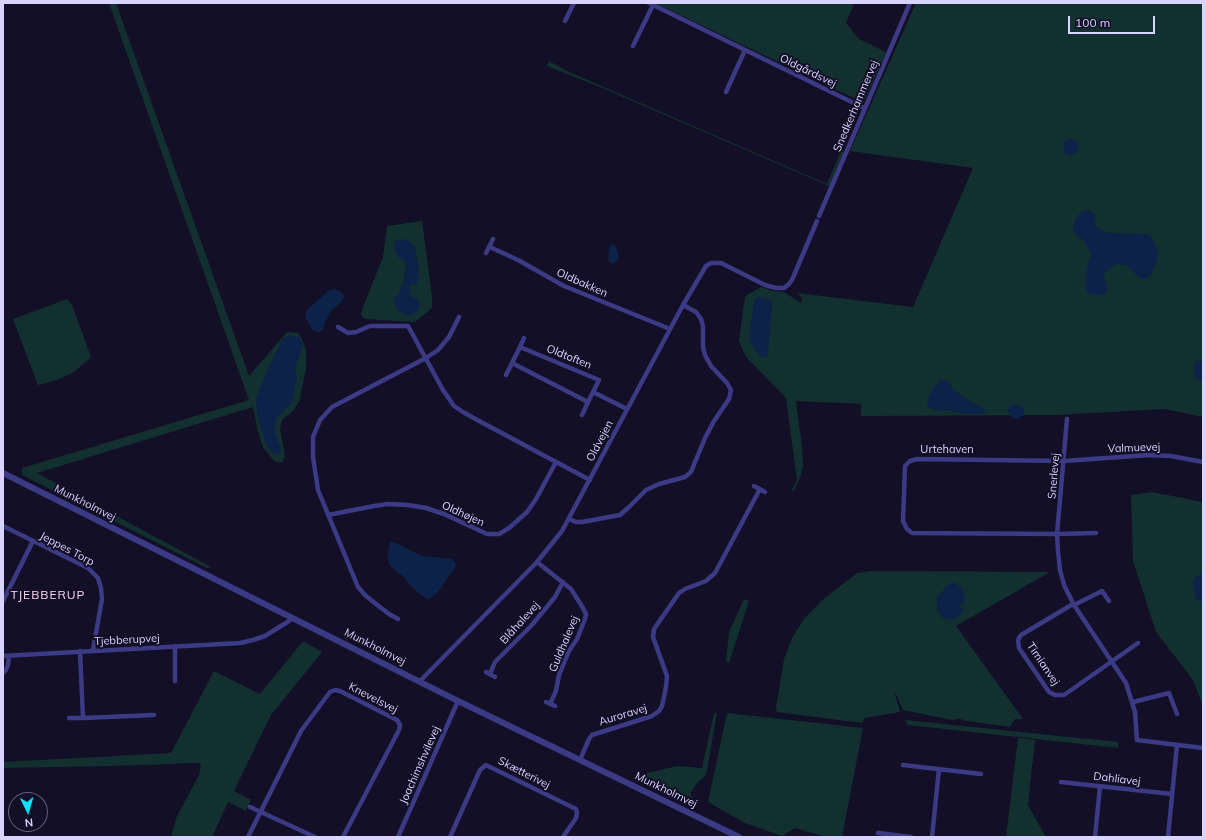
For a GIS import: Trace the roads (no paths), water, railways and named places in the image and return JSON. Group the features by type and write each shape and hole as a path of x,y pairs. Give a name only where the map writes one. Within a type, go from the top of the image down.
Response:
{"street":[{"path":"566,21 574,3"},
{"name":"Snedkerhammervej","path":"794,276 864,108 910,3"},
{"name":"Oldgårdsvej","path":"633,46 651,4 864,108"},
{"path":"726,92 744,50"},
{"path":"486,254 493,239"},
{"name":"Oldbakken","path":"490,246 564,286 670,329"},
{"name":"Oldvejen","path":"420,681 552,545 569,519 703,269 711,263 718,262 757,281 781,289 787,286 794,276"},
{"path":"569,519 576,522 582,522 620,515 646,490 659,484 685,477 691,472 705,438 728,400 730,390 727,382 711,366 705,355 703,347 703,326 701,319 696,312 683,305"},
{"path":"398,618 389,614 376,604 358,587 318,490 313,457 313,437 319,421 327,411 335,405 437,351 445,342 459,317"},
{"path":"338,327 348,332 356,332 370,326 407,325 448,399 459,409 590,480"},
{"path":"506,375 524,338"},
{"name":"Oldtoften","path":"520,347 599,380 582,415"},
{"path":"512,363 588,402"},
{"path":"593,392 627,409"},
{"name":"Snerlevej","path":"1068,419 1057,534 1060,570 1064,585 1073,604 1113,661 1126,683 1133,702 1136,719 1137,740 1177,745"},
{"name":"Valmuevej","path":"1064,460 1149,455 1171,456 1203,462"},
{"name":"Urtehaven","path":"1057,534 912,533 907,529 903,521 904,469 908,463 916,459 1064,460"},
{"name":"Oldhøjen","path":"328,516 377,505 408,505 444,514 487,534 499,534 509,528 527,512 536,499 556,462"},
{"name":"Munkholmvej","path":"3,473 458,701 739,837"},
{"path":"754,486 765,492"},
{"name":"Auroravej","path":"580,760 589,738 592,735 649,718 660,711 667,676 653,637 654,629 680,593 685,589 706,581 714,573 760,489"},
{"name":"Jeppes Torp","path":"3,526 88,568 100,582 102,605 93,650"},
{"path":"1057,534 1096,533"},
{"path":"3,601 33,541"},
{"name":"Guldhalevej","path":"537,562 571,589 583,608 586,617 577,639 569,651 556,691 550,704"},
{"name":"Blåhalevej","path":"495,677 488,673 495,662 531,626 555,597 563,582"},
{"path":"1073,604 1102,591 1109,601"},
{"name":"Timianvej","path":"1073,604 1021,635 1018,640 1019,648 1028,661 1050,692 1059,696 1064,695 1113,661"},
{"name":"Tjebberupvej","path":"3,656 240,643 265,636 289,621 291,617"},
{"path":"1113,661 1138,643"},
{"name":"Tjebberupvej","path":"175,646 175,680"},
{"name":"Tjebberupvej","path":"80,651 83,718"},
{"path":"3,673 8,665 9,656"},
{"name":"Knevelsvej","path":"248,837 301,731 330,692 337,690 397,720 400,725 399,730 343,837"},
{"path":"1133,702 1169,693 1177,714"},
{"name":"Joachimshvilevej","path":"398,837 458,701"},
{"path":"69,718 154,715"},
{"path":"1168,837 1177,745 1203,748"},
{"name":"Skætterivej","path":"450,837 480,770 486,765 576,809 576,818 563,837"},
{"path":"903,765 981,774"},
{"path":"932,837 939,769"},
{"name":"Dahliavej","path":"1061,782 1172,794"},
{"path":"1095,837 1100,787"},
{"path":"250,807 316,837"},
{"path":"878,833 911,837"}],"water":[{"path":"1070,139 1076,140 1079,148 1078,151 1070,156 1064,153 1064,142"},
{"path":"1089,210 1094,213 1096,226 1102,231 1109,233 1147,234 1152,237 1158,252 1157,261 1150,277 1142,279 1128,266 1117,264 1108,269 1104,276 1107,287 1106,294 1090,294 1085,290 1086,273 1091,254 1083,239 1076,236 1073,229 1076,218 1081,212"},
{"path":"400,239 407,240 414,245 419,269 416,285 411,284 408,286 411,290 410,296 418,299 420,306 417,312 409,316 398,310 394,303 395,297 399,294 405,277 405,261 398,257 394,242"},
{"path":"610,244 615,245 619,256 617,261 612,264 608,260"},
{"path":"333,289 339,290 345,296 342,301 330,312 323,331 317,332 312,330 305,317 307,310 328,291"},
{"path":"759,297 768,299 772,303 768,355 765,357 761,357 750,343 749,336 754,301"},
{"path":"290,336 299,337 303,345 295,369 297,377 292,402 276,419 275,433 281,450 278,455 276,453 273,454 267,446 257,412 256,398 258,397 259,390 283,338"},
{"path":"1196,361 1203,362 1203,382 1194,377"},
{"path":"940,380 948,381 953,389 966,399 983,408 986,412 981,414 965,414 947,410 936,411 927,406 928,398 935,385"},
{"path":"1012,405 1020,405 1024,408 1024,414 1019,419 1012,418 1008,411 1009,407"},
{"path":"390,542 423,556 452,559 456,566 437,593 427,599 417,592 404,577 390,566 387,557"},
{"path":"1201,574 1203,575 1203,601 1196,600 1193,583 1196,577"},
{"path":"955,582 963,590 965,600 959,607 963,611 958,617 946,620 942,617 937,607 937,598 947,586"}],"district":[{"name":"TJEBBERUP","path":"48,595"}]}
